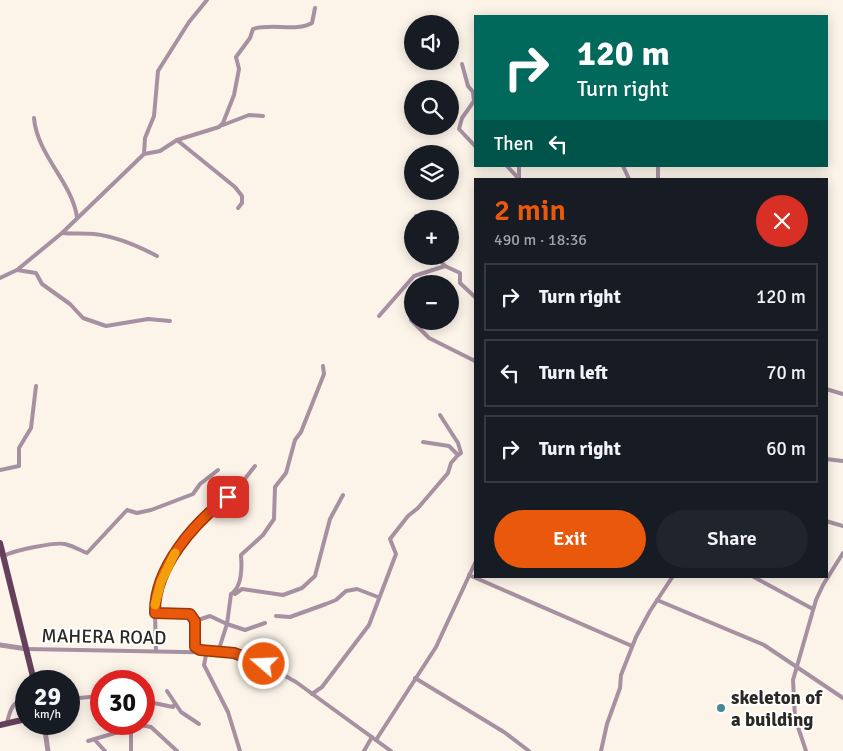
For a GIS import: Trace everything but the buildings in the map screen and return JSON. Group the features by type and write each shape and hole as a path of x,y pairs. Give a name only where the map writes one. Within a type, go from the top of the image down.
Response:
{"main road":[{"path":"0,543 31,670"}],"street":[{"path":"144,154 145,138 154,116 158,71 189,22 207,0"},
{"path":"219,127 227,117 234,94 239,69 236,57 250,38 253,28 283,25 305,27 312,22 315,8"},
{"path":"462,64 468,86 473,92 474,101 462,118 459,129 474,145"},
{"path":"0,278 17,270 31,256 62,234 144,154 160,151 177,140 249,115 263,116"},
{"path":"34,118 42,143 70,196 78,217"},
{"path":"177,140 235,187 242,196 242,203 238,208"},
{"path":"508,167 518,178"},
{"path":"62,234 104,236 128,245 136,244 157,256"},
{"path":"379,316 414,276 445,266 460,273 460,283 474,296"},
{"path":"17,270 36,273 42,284 64,300 83,318 106,326 148,319 170,321"},
{"path":"421,330 429,338 449,350 474,361"},
{"path":"231,604 231,594 236,591 239,583 241,555 263,535 274,519 275,487 289,465 295,440 301,432 324,374 323,366"},
{"path":"0,470 19,466 19,448 31,428 36,386"},
{"path":"828,390 843,394"},
{"path":"312,694 322,688 362,637 375,612 378,597 396,554 390,539 408,516 418,508 448,473 451,463 461,453 458,443 440,415"},
{"path":"423,442 449,446 458,454"},
{"path":"828,459 843,461"},
{"path":"156,650 155,603 159,587 180,543 211,511 236,490 255,466"},
{"path":"4,556 12,551 58,543 67,544 87,553 127,510 137,513 151,510 193,494 200,484 218,470"},
{"path":"218,652 234,595 242,589 283,595 302,588 315,576 330,519 343,495"},
{"path":"828,522 843,526"},
{"path":"828,576 843,553"},
{"path":"364,751 436,647 474,565"},
{"path":"469,575 474,577"},
{"path":"477,578 522,596 547,611 632,646"},
{"path":"601,751 607,724 620,688 620,675 641,626 672,578"},
{"path":"756,578 813,609"},
{"path":"806,751 794,712 792,686 813,609 827,578"},
{"path":"276,616 290,617 336,600 346,591 357,589 378,597"},
{"path":"657,600 740,633 797,665 843,698"},
{"path":"217,618 228,612"},
{"path":"155,613 188,613 195,621 195,647 206,655 204,665 228,712 240,751"},
{"path":"195,621 210,616 245,630 265,623"},
{"path":"0,646 26,649"},
{"name":"MAHERA ROAD","path":"26,649 200,650 234,653 264,664 312,694 391,751"},
{"path":"415,678 504,732 528,751"},
{"path":"167,691 174,705 199,724"},
{"path":"3,724 15,703"},
{"path":"155,703 173,707 174,705"},
{"path":"155,731 177,751"},
{"path":"46,735 48,751"},
{"path":"88,741 108,735"},
{"path":"130,735 131,751"},
{"path":"94,739 106,751"}],"slow traffic":[{"path":"155,605 157,592 175,553"}],"place":[{"name":"skeleton of a building","path":"721,708"}],"route":[{"path":"228,497 211,511 180,543 157,592 155,613 190,614 195,621 195,647 200,650 234,653 264,664"}]}
